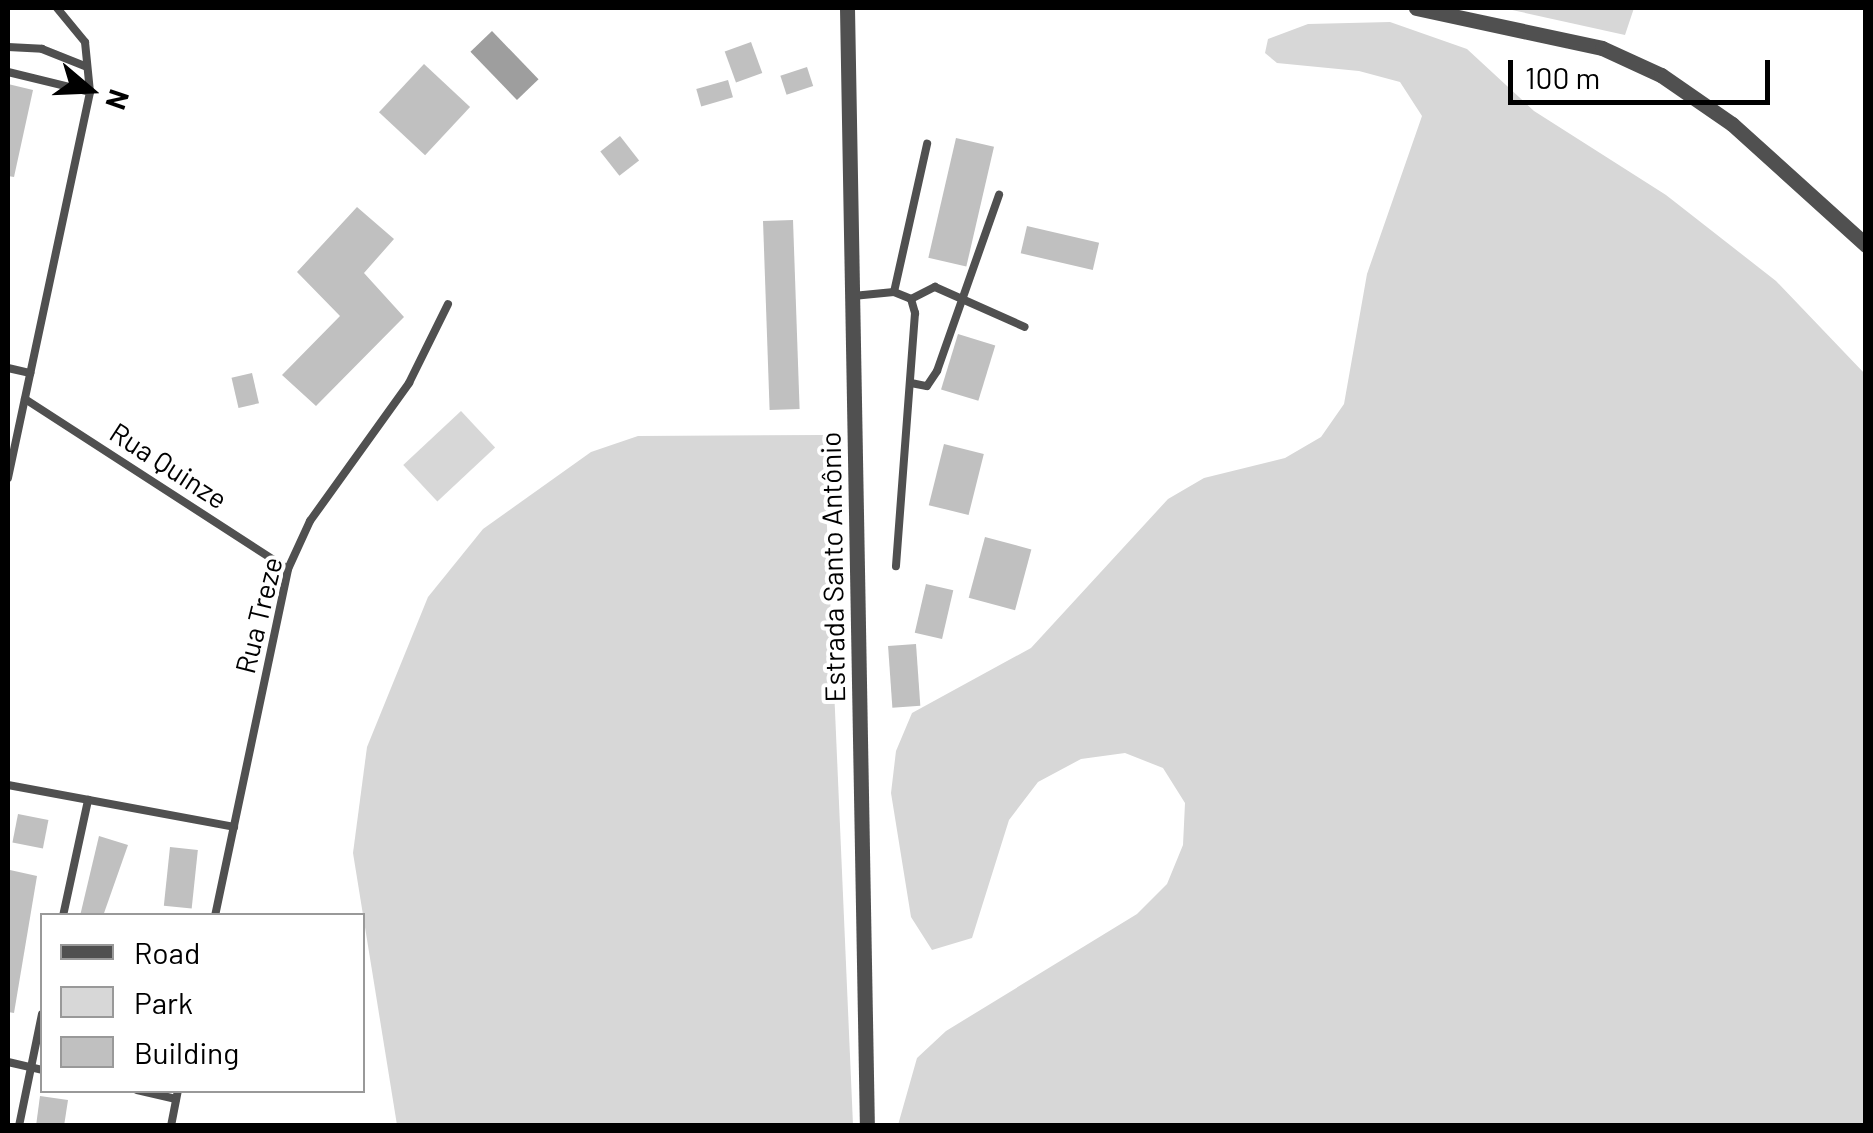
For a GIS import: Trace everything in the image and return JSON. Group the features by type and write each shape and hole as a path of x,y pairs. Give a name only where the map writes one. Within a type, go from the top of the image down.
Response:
{"street":[{"name":"Estrada Santo Antônio","path":"847,8 867,1126"},
{"path":"1416,8 1602,48 1661,75 1732,124 1866,245"}],"lane":[{"path":"8,478 90,92 85,42 57,8"},
{"path":"8,48 42,49 88,67"},
{"path":"8,72 90,92"},
{"path":"894,292 926,144"},
{"path":"911,383 931,383 959,296 1000,195"},
{"path":"853,296 894,292 911,298 936,287 1025,327"},
{"path":"896,566 911,383 911,298"},
{"name":"Rua Treze","path":"217,913 288,569 310,521 409,383 448,304"},
{"path":"8,368 30,373"},
{"name":"Rua Quinze","path":"24,398 288,569"},
{"path":"8,785 234,827"},
{"path":"64,913 88,800"},
{"path":"19,1126 40,1024"},
{"path":"8,1062 40,1070"},
{"path":"171,1126 177,1095"}],"green space":[{"path":"1503,8 1634,8 1625,35"},
{"path":"1390,22 1467,49 1534,111 1666,195 1776,281 1865,374 1865,1125 898,1125 917,1058 946,1031 1137,914 1167,884 1183,845 1185,803 1163,768 1125,753 1081,759 1038,782 1009,820 972,938 932,950 911,917 891,793 896,751 912,713 1031,648 1168,499 1204,478 1285,458 1321,437 1344,404 1367,274 1422,116 1400,82 1359,71 1277,63 1265,53 1268,39 1308,24"},
{"path":"461,411 495,448 437,501 403,465"},
{"path":"823,435 853,1125 397,1125 353,853 367,747 428,597 483,529 591,452 638,436"}],"shaded area":[{"path":"492,31 539,79 517,100 470,52"}],"building":[{"path":"751,42 762,73 736,83 725,52"},
{"path":"424,64 470,107 425,155 379,112"},
{"path":"807,67 813,86 787,95 780,76"},
{"path":"728,80 733,97 701,106 696,89"},
{"path":"8,84 33,90 14,177 8,176"},
{"path":"620,136 639,160 619,176 600,151"},
{"path":"956,138 994,147 966,267 928,258"},
{"path":"357,207 394,239 364,273 404,317 316,406 282,375 340,316 297,272"},
{"path":"793,220 800,409 770,410 763,221"},
{"path":"1027,226 1099,243 1093,270 1021,253"},
{"path":"958,334 995,345 978,401 941,389"},
{"path":"252,373 259,403 239,408 232,378"},
{"path":"944,444 984,454 969,515 929,505"},
{"path":"985,537 1031,549 1015,610 969,598"},
{"path":"926,584 953,590 942,639 915,633"},
{"path":"916,644 920,706 892,708 888,646"},
{"path":"18,814 48,820 43,848 12,842"},
{"path":"99,836 128,845 104,913 81,913"},
{"path":"170,847 198,850 192,909 164,906"},
{"path":"10,870 37,876 14,1013 8,1012"},
{"path":"40,1096 68,1100 64,1126 36,1126"}]}
